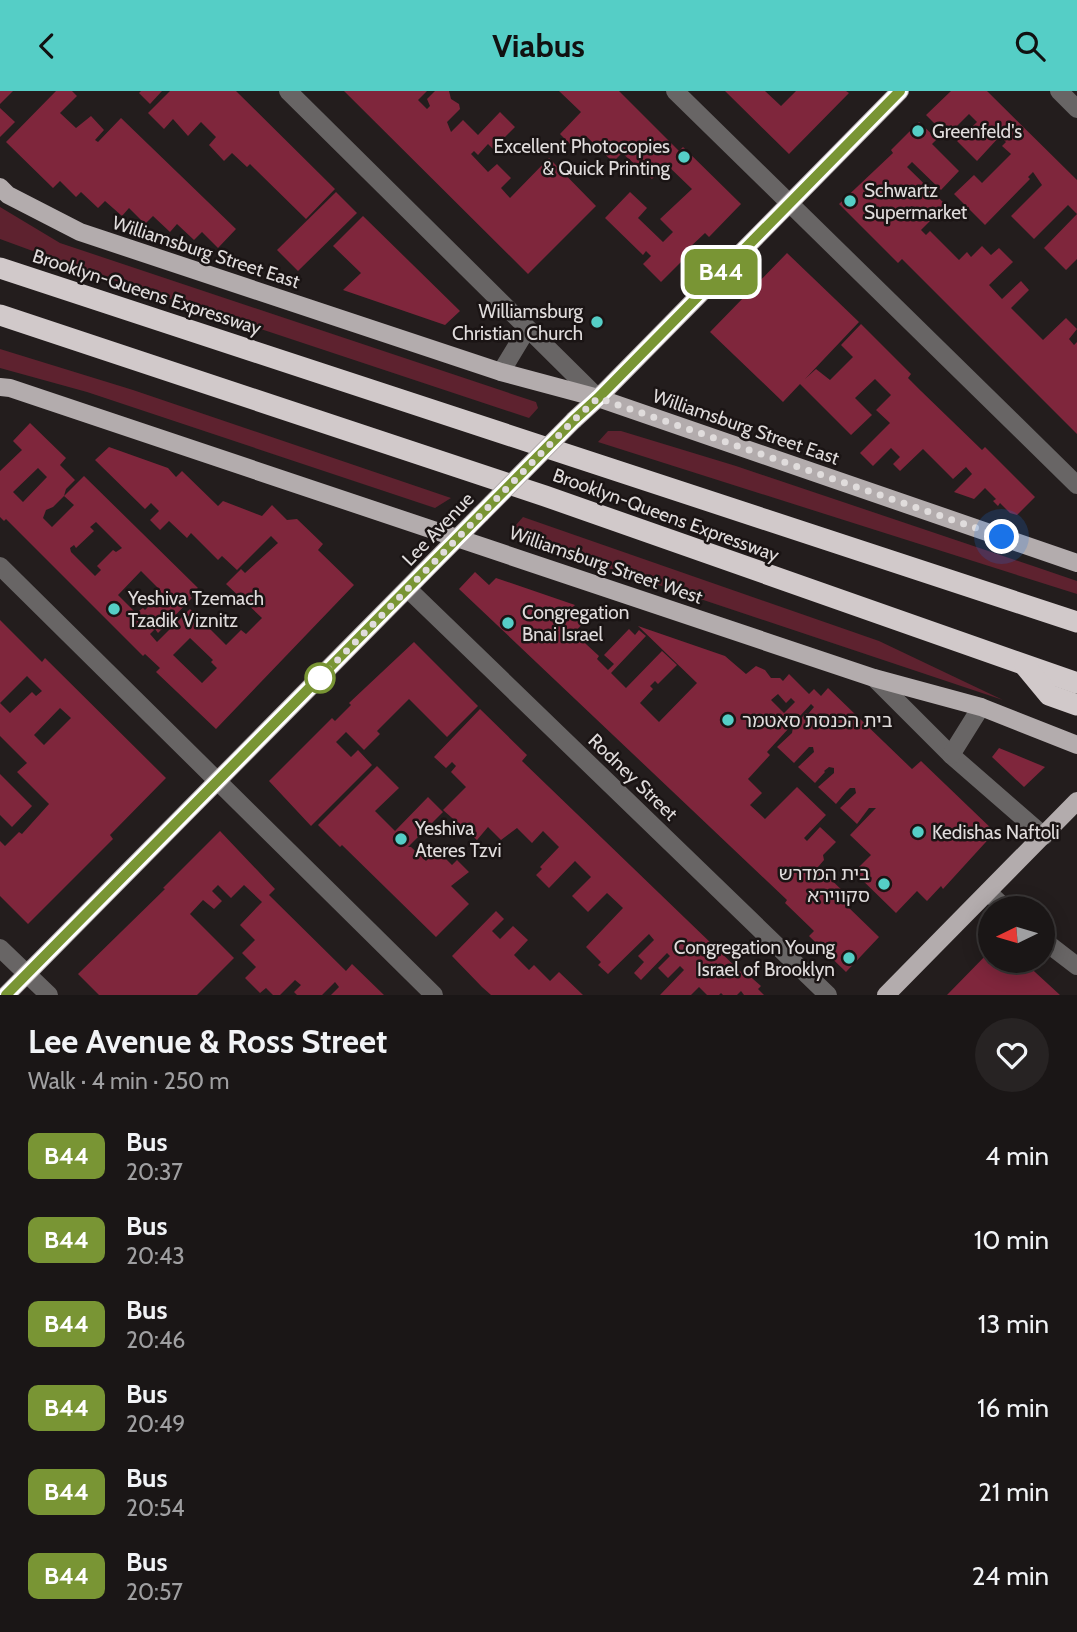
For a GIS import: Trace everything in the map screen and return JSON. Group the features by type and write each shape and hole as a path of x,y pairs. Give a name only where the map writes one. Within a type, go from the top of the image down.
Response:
{"highway":[{"name":"Brooklyn-Queens Expressway","path":"0,268 1077,622"},
{"name":"Brooklyn-Queens Expressway","path":"0,315 545,496 1077,683"},
{"path":"1025,666 1049,695 1077,705"}],"main road":[{"name":"Lee Avenue","path":"6,995 900,91"},
{"name":"Williamsburg Street East","path":"0,187 8,195 80,232 501,372 598,398 1077,563"},
{"name":"Williamsburg Street West","path":"0,387 459,537 874,678 981,707 1077,745"},
{"path":"886,995 1077,801"}],"street":[{"path":"288,91 598,398"},
{"path":"674,91 1077,485"},
{"path":"1059,91 1077,109"},
{"path":"501,372 527,328"},
{"path":"0,566 434,995"},
{"name":"Rodney Street","path":"408,589 828,995"},
{"path":"874,678 951,755 1044,836"},
{"path":"951,755 981,707"},
{"path":"988,892 992,896"},
{"path":"0,948 49,995"},
{"path":"1055,949 1077,966"}],"shaded area":[{"path":"0,207 60,243 536,402 538,408 529,418 101,276 0,239"},
{"path":"0,349 133,390 451,498 435,508 87,392 0,368"},
{"path":"608,431 621,431 736,466 1077,581 1077,594 598,442"},
{"path":"523,517 879,641 1003,700 515,537 515,526"}],"building":[{"path":"0,91 13,91 0,104"},
{"path":"56,91 72,91 77,96 60,113 76,128 91,116 104,130 95,140 98,142 121,118 236,229 218,248 202,232 194,240 177,224 170,232 153,216 145,224 129,208 122,216 105,201 98,208 81,192 76,197 60,181 53,188 6,142"},
{"path":"162,91 150,104 139,93"},
{"path":"170,91 236,91 335,189 306,219 250,164 247,167 232,153 224,161 209,145 216,137 201,122 188,136 173,119 164,129 148,113"},
{"path":"344,91 427,91 418,100 427,109 430,106 427,99 435,91 449,91 451,99 459,104 460,109 447,122 451,132 463,120 478,135 500,112 515,127 493,149 488,144 478,155 474,151 471,154 488,172 497,164 511,178 501,188 510,198 549,158 596,206 528,274"},
{"path":"559,91 619,91 679,151 683,147 741,204 709,237 705,233 689,248 692,251 661,282 643,264 651,256 646,251 643,255 605,218 630,192 647,208 638,218 663,242 673,232 660,219 692,189 666,164 652,179 622,153 613,162 586,136 574,148 560,134 581,112"},
{"path":"725,91 765,91 781,106 796,91 849,93 789,154"},
{"path":"951,91 987,91 1077,180 1077,214 1068,205 1034,239 1011,216 1042,185 1033,172 1028,177 1030,179 985,225 954,194 974,175 982,183 1011,154 1002,146 1006,142 1000,136 977,161 957,141 977,122 969,114 947,136 926,115"},
{"path":"0,108 15,122 0,137"},
{"path":"919,122 937,139 932,144 959,171 941,190 912,162 907,167 946,205 921,230 926,235 930,231 959,260 967,252 971,257 982,246 991,255 999,248 1013,262 989,285 1002,299 1021,281 1029,290 1011,308 1043,340 1066,318 1077,329 1069,339 1074,345 1077,342 1077,434 902,259 898,263 839,204 893,153 891,150"},
{"path":"336,192 357,213 298,271 277,250"},
{"path":"1077,214 1077,259 1066,270 1044,248"},
{"path":"363,216 460,311 445,325 343,290 361,273 333,246"},
{"path":"787,253 859,322 805,379 816,369 830,380 853,357 841,345 861,324 911,374 908,378 921,391 982,450 985,447 1035,497 1017,515 1010,513 1000,503 998,506 993,501 996,499 985,488 974,499 954,492 972,474 966,467 953,479 923,449 900,471 893,464 900,457 891,448 873,466 860,453 890,423 876,410 891,395 875,379 855,398 872,415 851,435 800,384 783,402 710,332"},
{"path":"30,423 66,458 60,465 75,480 66,489 64,496 84,476 198,588 190,596 192,598 158,633 155,629 150,634 157,642 190,609 226,645 241,630 246,634 262,618 226,584 241,569 245,573 278,543 271,536 237,570 222,556 218,560 191,533 187,538 169,521 160,530 150,520 159,511 151,503 145,509 95,460 109,447 168,468 176,477 182,471 218,506 223,501 262,516 272,505 287,520 297,519 323,544 318,550 354,585 216,729 156,672 160,668 145,654 143,656 6,519 4,521 0,517 0,471 22,450 13,441","holes":["38,468 47,477 23,502 13,492","64,496 74,505 52,527 43,518 46,510","96,522 122,548 116,552 113,550 97,566 101,570 95,576 70,548 74,545 76,548 94,531 90,527","141,571 161,591 145,610 143,608 136,613 118,595","190,638 213,660 211,662 217,668 202,683 173,655"]},
{"path":"475,572 489,585 496,578 575,605 571,609 584,622 574,633 599,656 597,659 608,670 614,664 604,655 629,629 635,635 639,630 646,636 611,673 626,688 662,651 677,665 658,684 655,681 650,686 653,689 640,703 659,722 697,683 638,626 725,656 746,674 756,666 765,670 771,678 780,678 783,681 789,674 809,694 814,689 821,696 828,688 912,769 921,761 995,832 943,889 941,886 927,901 917,891 896,913 854,872 871,855 850,835 876,808 869,808 857,824 840,808 856,793 855,788 850,788 836,804 818,787 834,773 834,768 829,767 815,783 798,767 814,752 813,747 809,747 794,763 777,747 814,707 811,704 767,752 770,755 748,779 762,793 750,805 765,819 797,787 826,815 804,838 807,841 820,827 836,842 823,855 824,860 818,867 851,899 845,904 879,937 846,972 809,936 814,931 785,903 787,900 459,589","holes":["778,694 786,703 791,698 795,702 784,713 771,700"]},
{"path":"0,620 42,662 45,658 166,778 110,835 113,839 28,924 0,896 0,841 5,846 19,832 22,834 49,804 17,772 27,763 0,736","holes":["27,676 42,691 36,696 32,692 10,713 0,703","60,708 71,718 44,745 34,735"]},
{"path":"414,642 478,706 447,737 409,699 377,731 380,734 364,750 346,732 336,742 351,757 358,750 372,765 311,826 269,781 332,718 335,721 351,705 349,703"},
{"path":"480,709 527,755 522,761 741,972 743,969 761,986 758,989 764,995 744,995 741,991 737,995 707,995 699,987 691,995 660,995 684,970 680,966 668,978 658,968 670,956 667,953 641,980 634,973 644,962 638,956 654,940 649,934 608,974 598,965 601,962 586,947 623,908 607,893 588,912 572,896 591,877 575,861 549,888 536,875 559,847 543,831 532,843 517,828 501,840 488,827 477,840 443,810 466,787 451,772 456,766 452,762 446,768 434,757"},
{"path":"999,748 1045,767 1024,787 992,757"},
{"path":"377,766 399,788 375,811 395,831 428,797 443,812 408,847 426,861 437,850 452,865 457,860 469,872 451,886 469,904 436,937 318,825"},
{"path":"0,774 32,806 12,827 0,815"},
{"path":"220,831 275,889 269,895 346,971 352,964 384,995 331,995 339,987 335,982 322,995 297,995 294,992 301,985 295,980 280,995 273,995 266,988 260,993 245,978 256,967 242,953 255,940 240,925 262,902 244,885 231,898 218,885 212,891 222,901 214,909 203,900 190,914 234,958 197,995 99,995 78,974"},
{"path":"496,911 504,919 492,931 500,939 513,926 528,940 514,955 529,970 534,965 550,981 559,972 583,995 491,995 482,987 452,956"},
{"path":"978,963 978,973 1036,973 1060,995 947,995"}],"bus line":[{"name":"B44","path":"6,995 900,91"}],"place":[{"name":"Greenfeld's","path":"918,131"},
{"name":"Excellent Photocopies & Quick Printing","path":"684,157"},
{"name":"Schwartz Supermarket","path":"850,201"},
{"name":"Williamsburg Christian Church","path":"597,322"},
{"name":"Yeshiva Tzemach Tzadik Viznitz","path":"114,609"},
{"name":"Congregation Bnai Israel","path":"508,623"},
{"name":"בית הכנסת סאטמר","path":"728,720"},
{"name":"Kedishas Naftoli","path":"918,832"},
{"name":"Yeshiva Ateres Tzvi","path":"401,839"},
{"name":"בית המדרש סקווירא","path":"884,884"},
{"name":"Congregation Young Israel of Brooklyn","path":"849,958"}],"route":[{"path":"320,678 598,398 1002,537"}]}
